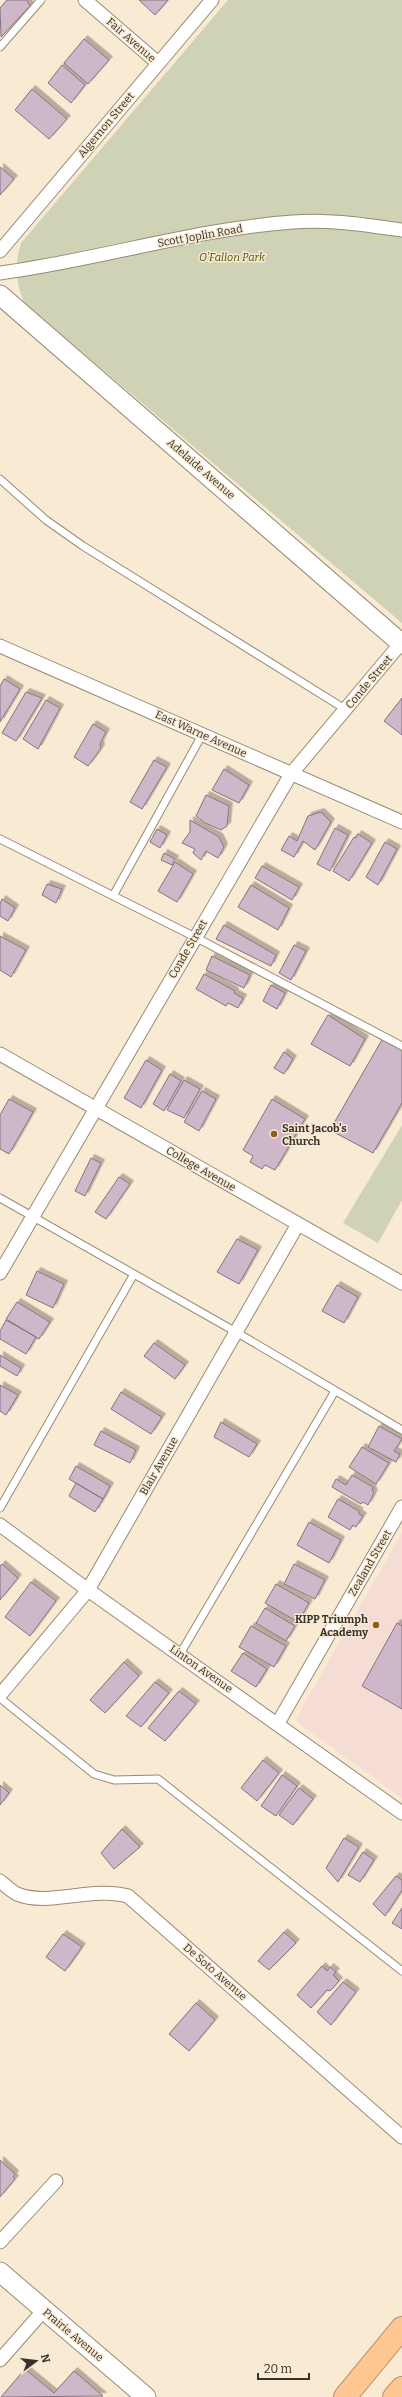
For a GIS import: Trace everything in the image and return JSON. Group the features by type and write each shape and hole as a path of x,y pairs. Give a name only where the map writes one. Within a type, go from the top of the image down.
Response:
{"highway":[{"path":"345,2397 402,2328"},
{"path":"394,2397 402,2388"}],"main road":[{"name":"Adelaide Avenue","path":"0,295 402,643"},
{"name":"Prairie Avenue","path":"0,2272 146,2397"}],"street":[{"name":"Fair Avenue","path":"86,0 158,63"},
{"name":"Algernon Street","path":"0,251 212,0"},
{"name":"Scott Joplin Road","path":"0,273 233,230 294,222 364,225 402,230"},
{"name":"Conde Street","path":"0,1273 291,774 402,643"},
{"name":"East Warne Avenue","path":"0,646 402,822"},
{"name":"College Avenue","path":"0,1054 402,1283"},
{"name":"Blair Avenue","path":"0,1695 88,1590 298,1224"},
{"name":"Zealand Street","path":"278,1723 402,1507"},
{"name":"Linton Avenue","path":"0,1524 88,1590 278,1723 402,1813"},
{"name":"De Soto Avenue","path":"0,1881 17,1894 36,1898 112,1891 128,1896 402,2137"},
{"path":"0,2242 56,2181"},
{"path":"0,2360 44,2310"}],"lane":[{"path":"0,47 41,0"},
{"path":"0,479 46,520 83,546 346,709"},
{"path":"113,896 202,735"},
{"path":"0,839 195,937 402,1046"},
{"path":"0,1198 236,1332 402,1430"},
{"path":"0,1508 134,1274"},
{"path":"180,1654 334,1391"},
{"path":"0,1698 94,1774 114,1780 158,1779 402,1971"}],"shaded area":[{"name":"KIPP Triumph Academy","path":"402,1533 402,1798 297,1722 297,1717"}],"green space":[{"name":"O'Fallon Park","path":"228,0 402,0 402,623 24,303 19,287 17,259 21,243"},
{"path":"402,1125 402,1200 378,1243 343,1223"}],"building":[{"path":"7,0 27,0 30,6 1,37 0,8"},
{"path":"139,0 168,0 155,15"},
{"path":"84,39 109,60 88,84 64,63"},
{"path":"62,65 85,85 71,103 48,83"},
{"path":"32,89 67,119 49,139 15,110"},
{"path":"0,167 14,179 0,195"},
{"path":"4,679 20,689 0,722 0,686"},
{"path":"26,692 42,698 16,741 2,733"},
{"path":"402,698 402,735 384,721"},
{"path":"46,700 60,708 38,749 23,739"},
{"path":"93,724 106,732 100,744 101,748 88,766 74,757"},
{"path":"154,760 167,767 142,809 130,802"},
{"path":"224,769 249,785 239,803 212,790"},
{"path":"206,795 229,806 227,826 221,830 205,823 196,816"},
{"path":"321,812 331,822 315,850 303,841 294,857 281,850 289,836 297,841 308,816"},
{"path":"190,820 219,837 224,847 218,858 206,851 201,860 193,853 195,849 182,843 190,832"},
{"path":"335,828 348,835 330,871 317,864"},
{"path":"157,829 167,835 160,848 150,842"},
{"path":"358,834 372,843 349,881 333,871 354,837 356,838"},
{"path":"385,842 397,849 378,885 366,877"},
{"path":"164,853 175,859 172,865 161,860"},
{"path":"175,862 193,874 177,902 158,891"},
{"path":"262,866 299,887 292,900 255,878"},
{"path":"47,884 62,889 56,903 42,895"},
{"path":"251,885 289,908 278,930 238,907"},
{"path":"2,899 15,908 8,921 0,916 0,904"},
{"path":"224,925 276,955 271,966 216,939"},
{"path":"0,936 26,950 11,977 0,970"},
{"path":"294,945 306,951 291,980 279,973"},
{"path":"212,956 250,975 244,988 206,970"},
{"path":"204,974 235,991 234,993 243,998 238,1008 228,1003 226,1006 196,989"},
{"path":"271,985 285,993 277,1009 263,1001"},
{"path":"328,1015 365,1039 350,1066 311,1044"},
{"path":"383,1038 402,1050 402,1103 373,1153 330,1130"},
{"path":"284,1052 293,1059 284,1074 274,1068"},
{"path":"146,1060 162,1070 141,1108 124,1098"},
{"path":"170,1074 181,1081 164,1111 153,1104"},
{"path":"184,1080 200,1089 184,1118 167,1110"},
{"path":"202,1091 216,1099 199,1131 184,1122"},
{"path":"9,1099 33,1112 9,1154 0,1149 0,1115"},
{"name":"Saint Jacob's Church","path":"272,1099 305,1119 275,1170 265,1165 262,1169 250,1162 253,1156 243,1150"},
{"path":"91,1158 101,1163 85,1196 75,1191"},
{"path":"119,1177 130,1184 106,1219 95,1212"},
{"path":"237,1239 258,1250 239,1284 217,1272"},
{"path":"37,1271 64,1284 53,1308 26,1295"},
{"path":"337,1285 358,1297 344,1323 322,1311"},
{"path":"17,1302 50,1322 39,1339 6,1319"},
{"path":"6,1320 36,1337 26,1354 0,1339 0,1331"},
{"path":"154,1343 185,1365 175,1379 144,1356"},
{"path":"0,1355 21,1368 17,1376 0,1366"},
{"path":"0,1385 18,1395 6,1415 0,1411"},
{"path":"121,1392 162,1417 151,1434 111,1409"},
{"path":"221,1422 257,1444 249,1457 214,1437"},
{"path":"379,1426 402,1439 394,1451 400,1454 396,1462 368,1447"},
{"path":"101,1431 136,1450 130,1463 94,1445"},
{"path":"362,1447 389,1463 376,1484 349,1467"},
{"path":"76,1466 110,1486 103,1499 69,1479"},
{"path":"352,1475 373,1487 372,1490 374,1493 368,1505 363,1502 361,1504 332,1487 336,1479 346,1485"},
{"path":"76,1483 103,1499 95,1512 69,1496"},
{"path":"338,1499 359,1511 359,1514 363,1516 356,1527 353,1525 350,1530 328,1517"},
{"path":"309,1522 341,1540 329,1563 297,1545"},
{"path":"2,1564 18,1578 0,1600 0,1566"},
{"path":"294,1564 325,1580 315,1599 284,1584"},
{"path":"31,1582 56,1601 30,1636 5,1617"},
{"path":"276,1584 309,1603 298,1622 265,1603"},
{"path":"265,1608 295,1626 286,1641 256,1623"},
{"name":"KIPP Triumph Academy","path":"397,1623 402,1626 402,1709 362,1686"},
{"path":"251,1626 286,1646 274,1667 239,1647"},
{"path":"243,1653 267,1669 256,1687 231,1671"},
{"path":"124,1662 139,1676 105,1713 90,1700"},
{"path":"155,1682 169,1693 141,1727 126,1716"},
{"path":"179,1691 196,1704 165,1741 148,1728"},
{"path":"263,1760 279,1773 257,1801 241,1788"},
{"path":"282,1775 297,1786 276,1816 261,1806"},
{"path":"0,1785 9,1793 0,1805"},
{"path":"299,1788 313,1799 293,1825 279,1815"},
{"path":"122,1829 140,1847 114,1869 101,1853"},
{"path":"344,1838 359,1847 338,1882 326,1868"},
{"path":"363,1852 374,1860 360,1882 348,1875"},
{"path":"396,1876 402,1880 402,1890 385,1916 373,1904"},
{"path":"402,1908 402,1929 392,1923"},
{"path":"284,1932 296,1943 269,1970 258,1961"},
{"path":"63,1934 82,1947 65,1971 46,1957"},
{"path":"322,1966 327,1971 330,1967 336,1972 333,1975 339,1981 330,1991 327,1990 311,2008 297,1995"},
{"path":"343,1982 356,1992 331,2025 317,2012"},
{"path":"196,2003 215,2020 189,2051 169,2034"},
{"path":"0,2160 15,2174 13,2177 15,2179 0,2197"},
{"path":"25,2369 54,2393 74,2371 103,2396 1,2397"}],"place":[{"name":"Saint Jacob's Church","path":"274,1134"},
{"name":"KIPP Triumph Academy","path":"376,1625"}]}
